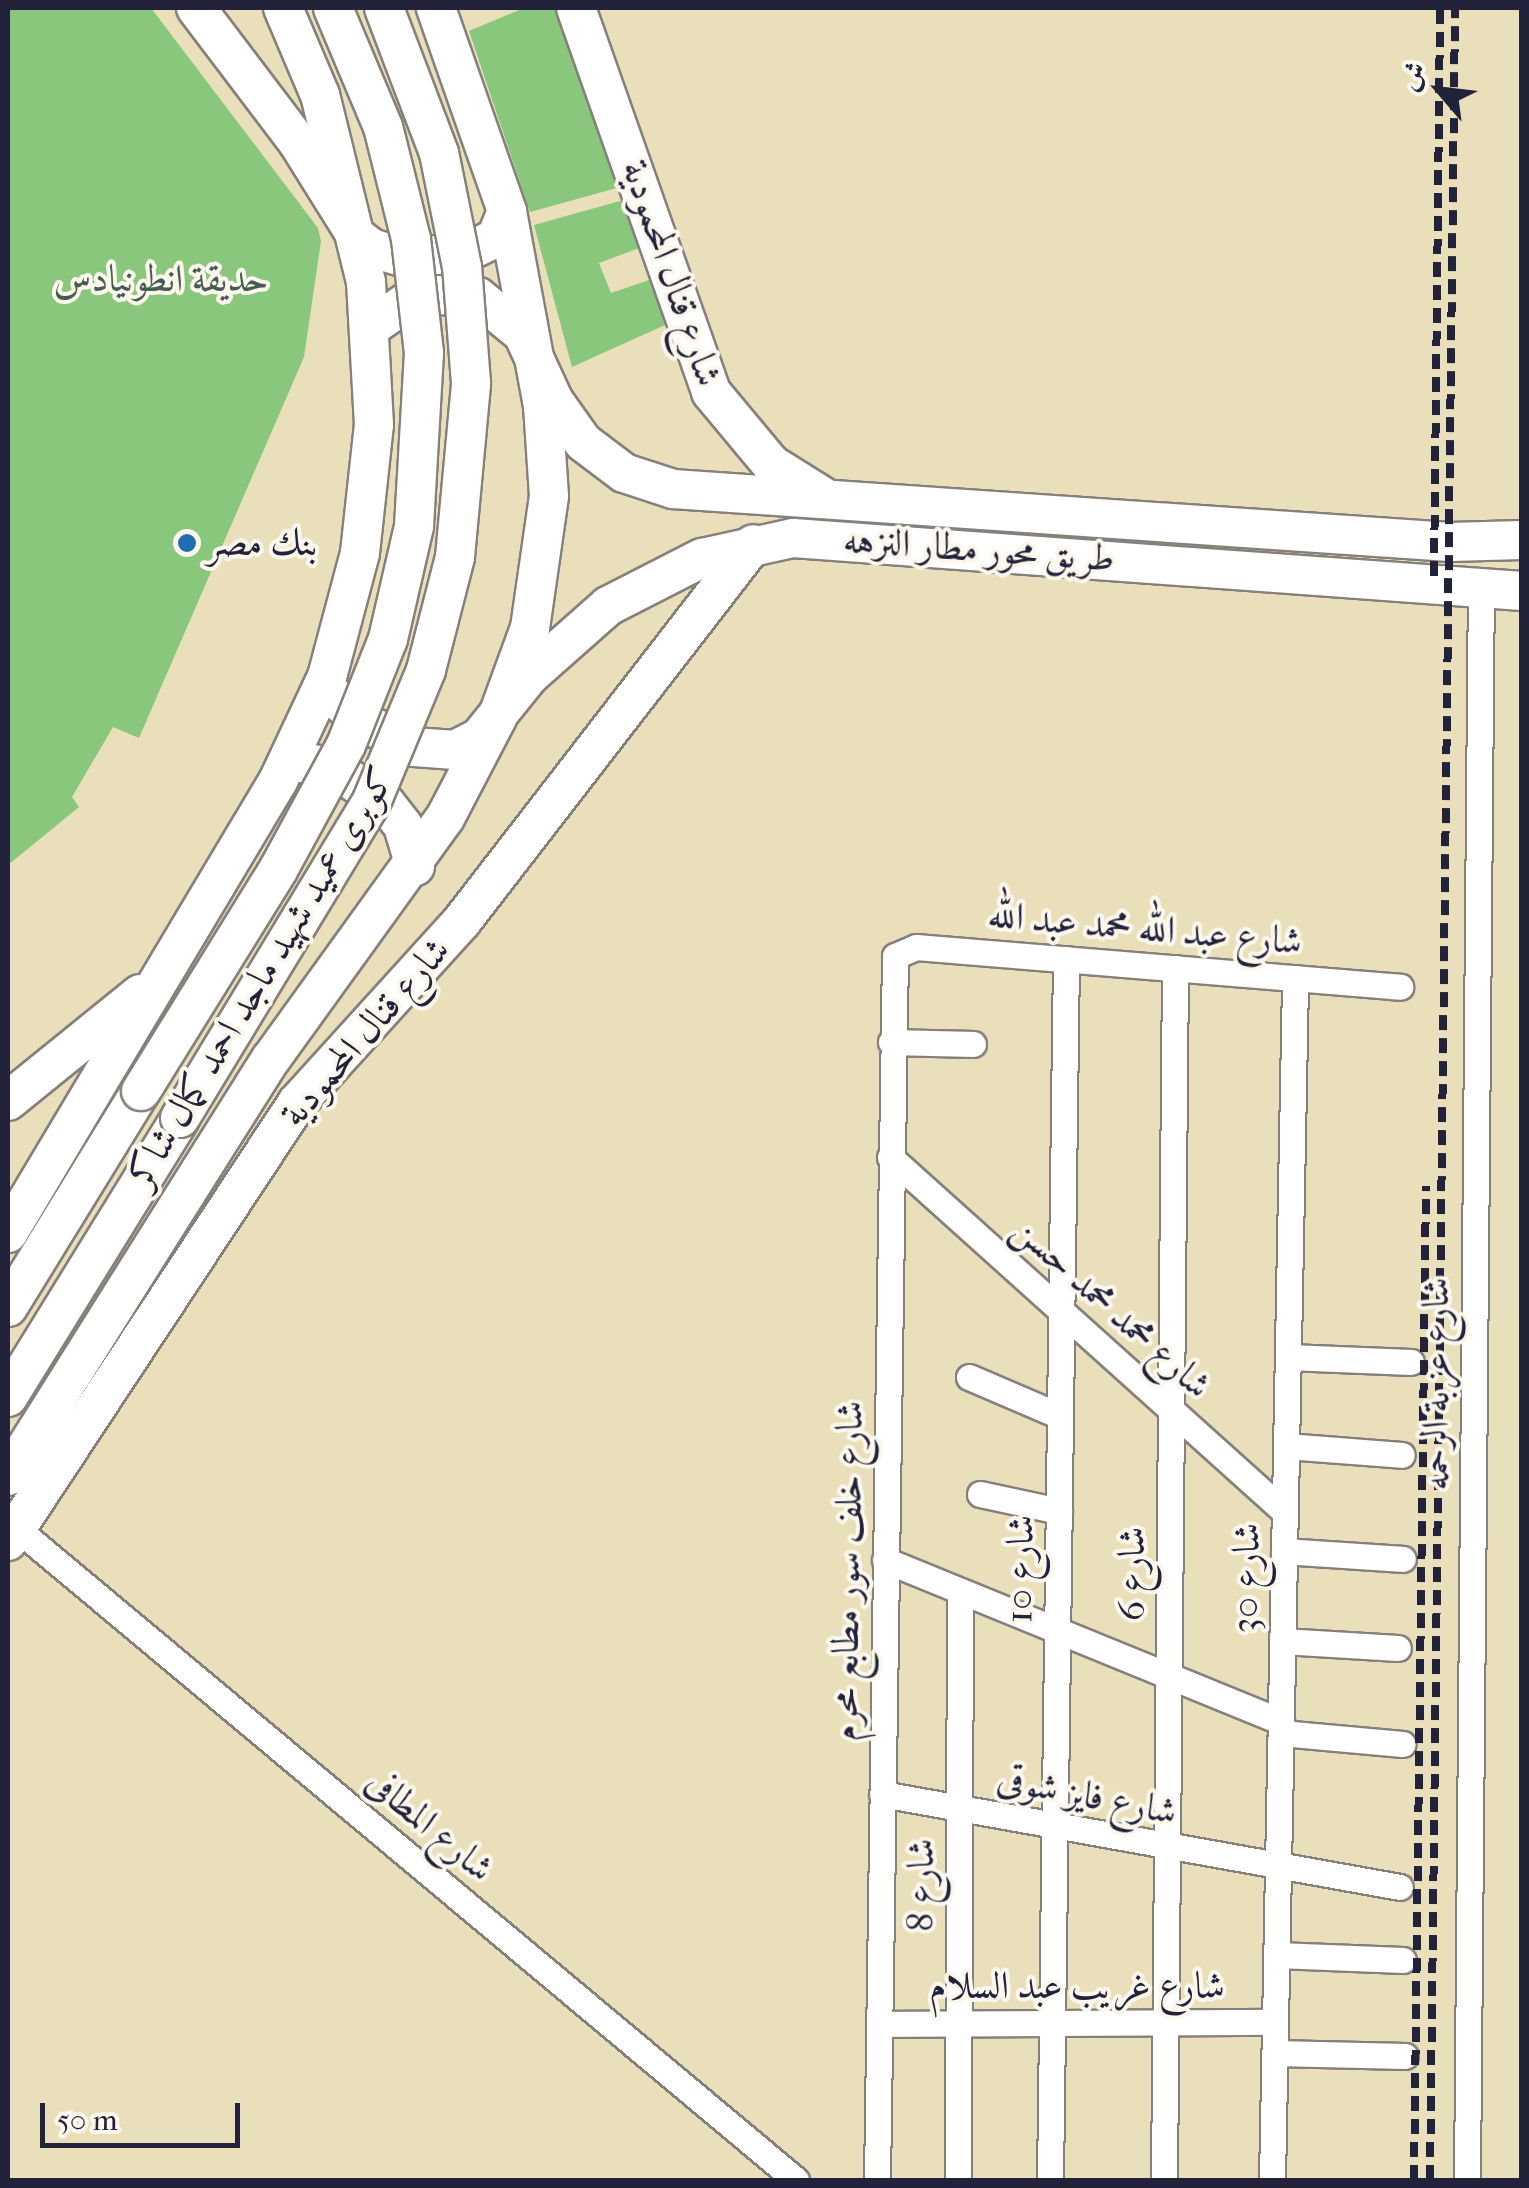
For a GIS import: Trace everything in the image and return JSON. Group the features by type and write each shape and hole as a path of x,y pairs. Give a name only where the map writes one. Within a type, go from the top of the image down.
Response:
{"main road":[{"path":"196,8 296,141 357,237 406,258 467,252 496,238 508,210"},
{"path":"8,1234 278,782 327,677 357,568 369,490 371,327 357,237 320,95 283,8"},
{"name":"كوبرى عميد شهيد ماجد احمد كمال شاكر","path":"8,1307 141,1092 346,745 388,639 414,526 424,373 411,238 383,127 333,8"},
{"name":"كوبرى عميد شهيد ماجد احمد كمال شاكر","path":"8,1397 371,803 426,670 455,557 469,441 462,267 439,153 384,8"},
{"path":"8,1476 271,1058 415,866 497,718 530,628 546,540 547,451 534,350 508,210 436,8"},
{"name":"شارع قنال المحمودية","path":"576,8 711,392 771,464 824,498"},
{"path":"371,327 418,294 458,291 495,309 534,350"},
{"name":"طريق محور مطار النزهه","path":"534,350 567,423 624,473 686,491 1450,542 1522,540"},
{"name":"طريق محور مطار النزهه","path":"497,718 554,651 608,606 686,565 753,544 834,537 1522,591"},
{"name":"شارع قنال المحمودية","path":"11,1534 297,1103 462,922 753,544"},
{"path":"327,677 348,712 428,751 468,746 497,718"},
{"path":"278,782 304,762 331,766 396,814 415,866"},
{"path":"8,1101 171,966"}],"street":[{"name":"شارع عزبة الرحمه","path":"1467,2180 1481,588"},
{"name":"شارع عبد الله محمد عبد الله","path":"892,963 908,946 1400,986"},
{"name":"شارع 10","path":"1050,2180 1066,959"},
{"name":"شارع خلف سور مطابع محرم","path":"877,2180 892,963"},
{"name":"شارع 6","path":"1164,2180 1175,968"},
{"name":"شارع 30","path":"1272,2180 1295,978"},
{"path":"891,1042 973,1044"},
{"name":"شارع محمد محمد حسن","path":"890,1157 1285,1512"},
{"path":"1288,1357 1410,1362"},
{"path":"969,1376 1060,1416"},
{"path":"1286,1446 1402,1455"},
{"path":"980,1494 1059,1510"},
{"name":"شارع المطافى","path":"11,1534 796,2180"},
{"path":"1284,1551 1403,1558"},
{"path":"885,1560 1169,1676 1281,1727 1403,1744"},
{"name":"شارع 8","path":"958,2180 960,1591"},
{"path":"1282,1641 1398,1648"},
{"name":"شارع فايز شوقى","path":"882,1794 1278,1869 1400,1887"},
{"path":"1276,1954 1403,1960"},
{"name":"شارع غريب عبد السلام","path":"879,2024 1275,2022"},
{"path":"1275,2052 1405,2056"}],"green space":[{"name":"حديقة انطونيادس","path":"8,8 151,8 318,228 321,241 304,357 139,738 113,727 72,797 79,807 8,865"},
{"path":"524,8 556,8 624,186 530,212 469,31"},
{"path":"627,199 642,247 599,263 611,293 652,279 665,325 572,367 534,225"}],"railway":[{"path":"1434,576 1440,8"},
{"path":"1430,2180 1455,8"},
{"path":"1414,2180 1426,1186"}],"place":[{"name":"بنك مصر","path":"187,543"}]}
